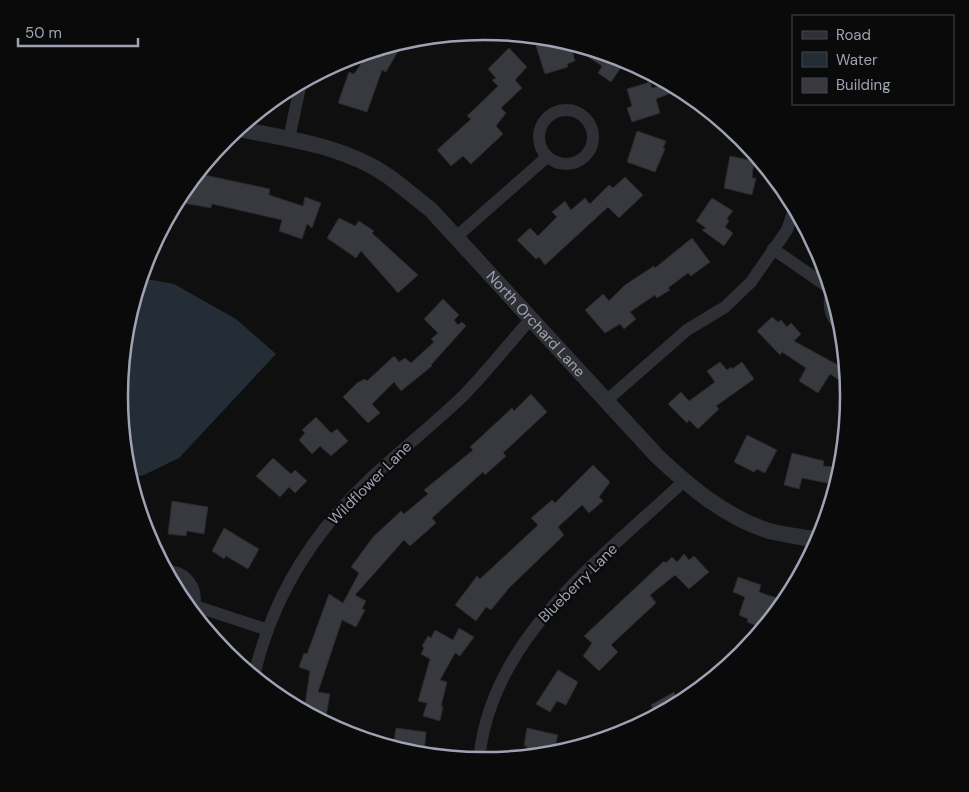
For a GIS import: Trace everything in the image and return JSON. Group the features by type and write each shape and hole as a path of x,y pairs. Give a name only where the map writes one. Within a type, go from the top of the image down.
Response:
{"street":[{"path":"289,139 299,93"},
{"path":"563,110 572,111 587,120 594,136 592,146 581,160 564,165 547,157 542,150 539,133 547,118 563,110"},
{"name":"North Orchard Lane","path":"248,130 320,146 352,158 388,176 431,210 657,456 697,493 739,519 770,531 810,538"},
{"path":"456,237 547,157"},
{"path":"606,401 687,330 725,307 751,282 787,230 792,216"},
{"path":"773,249 822,283"},
{"name":"Wildflower Lane","path":"256,668 260,649 281,597 305,553 334,517 371,478 463,395 531,319"},
{"name":"Blueberry Lane","path":"480,752 491,707 505,672 525,638 554,603 684,481"},
{"path":"175,573 181,574 188,580 193,588 193,601"},
{"path":"201,611 268,630"}],"water":[{"path":"148,279 174,284 236,319 276,354 179,458 138,476 135,465 128,396 135,327"}],"building":[{"path":"540,45 572,51 575,61 567,64 568,67 545,74 536,46"},
{"path":"509,48 527,67 515,80 522,88 501,108 506,113 496,126 503,134 471,164 463,156 451,166 437,150 471,119 467,116 498,86 492,80 496,78 488,69"},
{"path":"398,51 386,72 382,70 367,112 338,103 349,72 354,74 362,62"},
{"path":"584,54 621,67 611,82 598,73 602,66"},
{"path":"650,82 652,88 659,86 671,93 656,99 660,113 632,122 627,108 632,106 627,89"},
{"path":"637,131 666,141 663,148 665,149 655,172 627,162"},
{"path":"730,156 752,160 754,163 752,178 756,178 752,195 724,188"},
{"path":"205,175 270,189 269,195 303,206 305,197 321,203 312,228 307,224 302,239 279,231 282,220 212,204 211,208 185,203"},
{"path":"625,177 643,195 619,218 608,207 545,265 539,257 536,259 517,240 530,228 538,236 557,217 552,212 565,201 571,210 585,198 590,204 609,185 613,188"},
{"path":"712,198 733,211 727,218 729,221 725,227 733,233 724,246 702,230 706,228 696,221"},
{"path":"339,218 355,226 359,221 374,231 372,233 418,275 398,293 361,251 356,258 327,238"},
{"path":"692,238 710,262 691,276 688,273 668,288 670,290 657,298 655,295 630,312 636,319 624,329 620,324 605,333 585,310 603,294 609,301 625,285 654,266 655,268"},
{"path":"443,299 459,315 454,320 458,325 462,322 466,326 432,366 401,391 394,382 372,404 380,413 368,423 343,397 357,383 365,379 367,381 394,356 399,362 405,358 411,363 434,342 431,339 438,333 424,319"},
{"path":"772,317 778,322 781,320 787,327 791,323 801,334 794,341 839,366 840,381 830,374 818,393 799,381 806,368 782,352 780,355 757,331"},
{"path":"720,362 727,370 742,362 754,379 716,406 719,409 698,429 689,420 687,423 668,404 681,392 689,401 715,382 707,371"},
{"path":"531,394 547,412 503,453 506,456 485,475 483,472 432,518 436,523 410,546 404,540 355,595 366,601 362,609 365,610 356,627 342,620 318,692 330,694 326,715 305,703 310,671 299,667 304,653 307,654 329,594 343,603 359,573 351,567 373,537 401,511 404,514 428,494 424,490 473,450 470,447 512,408 514,411"},
{"path":"316,417 331,433 337,429 348,441 331,456 320,446 312,454 299,440 305,433 302,430"},
{"path":"747,435 777,450 765,473 757,469 754,472 734,462"},
{"path":"792,453 824,461 823,466 834,467 829,483 802,478 799,489 784,485"},
{"path":"273,458 291,474 295,470 307,481 295,493 289,487 280,497 256,476"},
{"path":"593,465 610,482 599,497 603,501 589,513 582,505 558,527 564,535 509,588 491,610 486,607 476,621 455,605 477,576 480,579 538,525 531,518 552,500 555,503"},
{"path":"172,501 208,507 204,534 187,531 186,536 168,534"},
{"path":"224,528 259,549 248,569 226,556 224,559 212,551"},
{"path":"684,554 689,560 694,556 709,572 689,589 675,575 650,595 656,603 611,645 618,652 599,671 583,656 592,643 584,636 664,561 666,563 672,557 677,562"},
{"path":"738,577 761,585 759,592 778,598 756,626 747,622 748,619 739,615 745,597 733,592"},
{"path":"459,628 474,637 460,656 455,653 440,680 447,682 441,706 443,706 440,721 423,716 427,703 418,701 430,659 421,654 424,648 422,646 428,636 431,638 435,630 453,640"},
{"path":"558,670 578,682 566,705 557,701 550,712 536,704"},
{"path":"674,692 675,696 662,704 653,709 651,705"},
{"path":"396,728 426,732 425,747 394,740"},
{"path":"527,728 558,735 555,745 527,749 527,746 524,746"}]}
